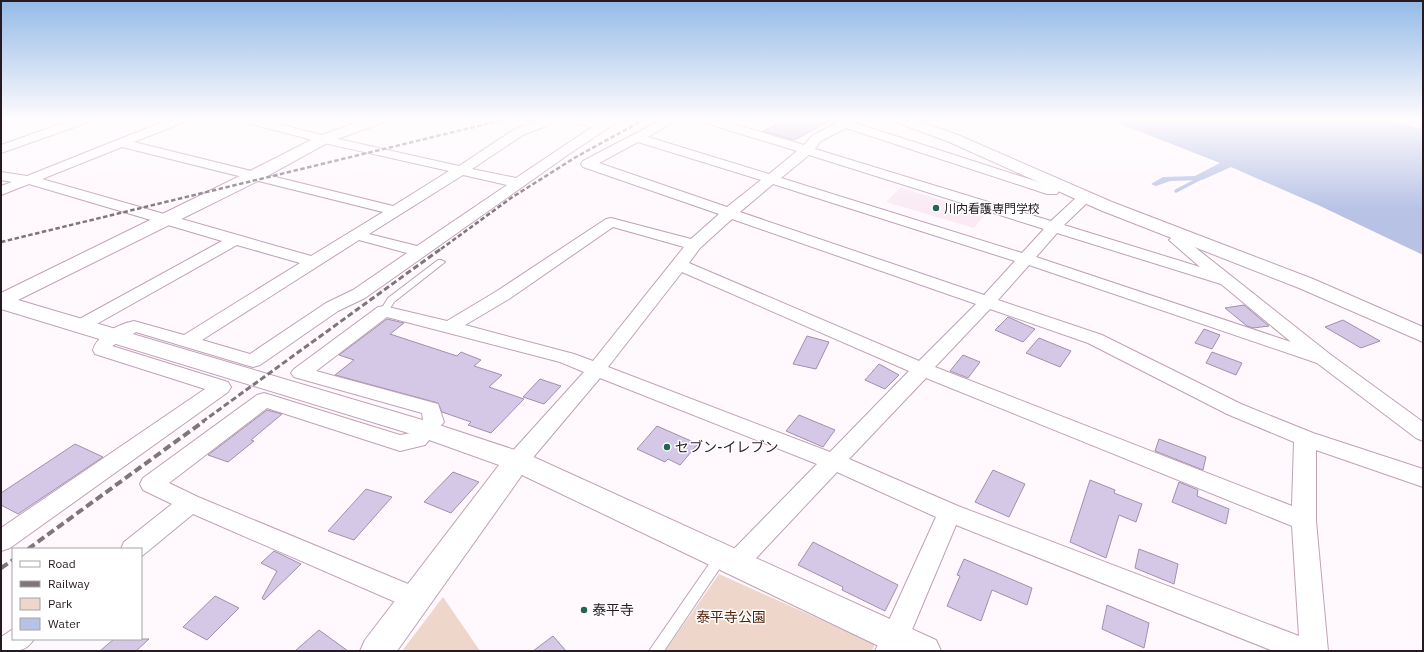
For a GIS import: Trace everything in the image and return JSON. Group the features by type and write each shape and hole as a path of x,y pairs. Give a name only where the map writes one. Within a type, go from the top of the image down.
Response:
{"street":[{"path":"1,191 106,149"},
{"path":"148,149 395,211"},
{"path":"1,302 304,149"},
{"path":"369,149 518,183"},
{"path":"181,339 306,260 380,207 473,149"},
{"path":"1,176 29,180 306,260 356,235 492,149"},
{"path":"1,541 221,387 102,350 104,343 114,336 134,326 253,361 332,307 359,294 567,149"},
{"path":"614,149 588,164 728,214 1095,339 1234,409 1305,438 1423,478"},
{"path":"677,149 1026,258 1324,358"},
{"path":"929,149 997,174 1052,191"},
{"path":"979,149 1085,197 1168,231 1255,263 1423,335"},
{"path":"377,651 517,462 596,370 694,244 806,150 1226,280"},
{"path":"997,174 1016,166"},
{"path":"728,560 834,462 986,303 1055,226 1085,197"},
{"path":"450,327 503,295 611,222 694,244"},
{"path":"356,235 420,252"},
{"path":"80,326 234,240"},
{"path":"1177,240 1324,358 1423,433"},
{"path":"678,264 922,369 1304,521"},
{"path":"1,302 427,430 517,462 728,560 892,644 924,651"},
{"path":"416,599 190,503 151,484 264,400 400,443 417,440 434,422 431,409 301,373 384,311 567,358 834,462 950,513 1306,651"},
{"path":"1305,438 1304,521 1314,651"},
{"path":"134,548 190,503"},
{"path":"892,644 950,513"},
{"path":"5,651 19,640"}],"lane":[{"path":"384,311 391,300 441,262"},
{"path":"656,651 728,560"}],"shaded area":[{"name":"川内看護専門学校","path":"900,188 986,213 974,228 886,202"}],"green space":[{"name":"泰平寺公園","path":"719,574 875,644 872,651 665,651"},
{"path":"443,597 480,651 402,651"}],"water":[{"path":"1185,149 1423,149 1423,255 1318,205 1231,167 1202,180 1170,181 1156,186 1151,184 1163,177 1195,176 1220,163"}],"building":[{"path":"1244,305 1269,326 1253,328 1247,326 1225,308"},
{"path":"1008,317 1035,329 1023,342 995,330"},
{"path":"387,319 404,323 390,334 457,356 461,352 481,360 474,366 502,375 489,387 524,399 491,433 468,425 471,422 442,412 438,403 335,375 354,360 339,355"},
{"path":"1343,320 1380,341 1361,348 1325,327"},
{"path":"1204,329 1220,335 1212,349 1195,343"},
{"path":"807,336 829,342 816,369 793,364"},
{"path":"1039,338 1071,351 1060,367 1026,353"},
{"path":"1212,352 1242,363 1236,375 1206,363"},
{"path":"963,355 980,362 968,378 950,371"},
{"path":"879,364 899,375 885,389 865,380"},
{"path":"540,379 561,386 544,404 523,397"},
{"path":"267,410 282,414 251,440 254,441 228,462 208,455"},
{"path":"799,415 835,430 823,447 786,431"},
{"name":"セブン-イレブン","path":"657,426 698,444 680,465 668,459 665,462 637,449"},
{"path":"1159,439 1206,457 1203,470 1155,451"},
{"path":"75,444 103,457 18,514 1,505 1,493"},
{"path":"993,470 1025,484 1009,517 975,502"},
{"path":"453,472 479,482 451,513 424,502"},
{"path":"1090,480 1115,490 1114,493 1142,504 1136,522 1119,515 1106,558 1070,542"},
{"path":"1179,482 1198,490 1197,496 1229,509 1226,524 1172,502"},
{"path":"366,489 392,497 354,540 328,531"},
{"path":"813,542 898,585 885,611 842,590 843,587 798,565"},
{"path":"1139,549 1178,564 1174,584 1135,568"},
{"path":"274,551 301,564 264,600 262,598 277,571 261,563"},
{"path":"964,559 1032,588 1027,605 992,590 981,621 947,606 960,576 957,575"},
{"path":"215,596 239,608 207,640 183,627"},
{"path":"1107,605 1149,623 1144,648 1102,629"},
{"path":"319,630 348,651 295,651"},
{"path":"553,636 566,651 533,651"},
{"path":"149,639 136,651 100,651 113,640"}],"waterway":[{"path":"1176,191 1201,178"}],"railway":[{"path":"1,242 382,149"},
{"path":"441,249 511,198 590,149"},
{"path":"202,422 442,248"},
{"path":"29,548 204,421"},
{"path":"1,568 12,561"}],"place":[{"name":"川内看護専門学校","path":"936,208"},
{"name":"セブン-イレブン","path":"667,447"},
{"name":"泰平寺","path":"584,610"}]}
